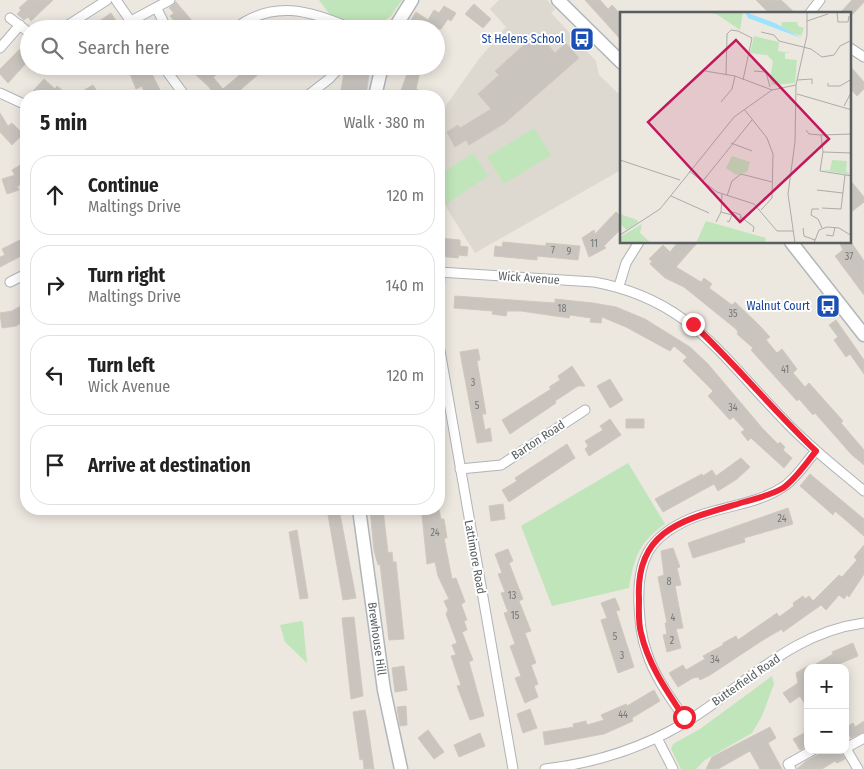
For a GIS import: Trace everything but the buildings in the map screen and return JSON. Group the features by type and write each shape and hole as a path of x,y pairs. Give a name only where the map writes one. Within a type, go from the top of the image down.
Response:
{"street":[{"path":"76,20 107,0"},
{"path":"116,0 130,20"},
{"path":"140,20 170,0"},
{"path":"400,20 412,0"},
{"path":"558,0 620,61"},
{"path":"811,12 820,0"},
{"path":"286,1 331,20"},
{"path":"244,20 261,4"},
{"path":"157,9 163,20"},
{"path":"10,18 20,26"},
{"path":"0,48 20,31"},
{"path":"170,75 181,90"},
{"path":"315,90 333,75"},
{"path":"376,90 380,75"},
{"path":"0,92 20,103"},
{"path":"619,286 626,263 638,244"},
{"path":"793,244 864,335"},
{"name":"Wick Avenue","path":"445,272 594,282 619,286 656,302 693,324 730,359 784,421 816,451 864,491"},
{"path":"10,282 20,277"},
{"name":"Lattimore Road","path":"445,380 513,769"},
{"name":"Barton Road","path":"460,469 501,464 585,410"},
{"path":"687,722 660,680 647,654 640,631 638,587 643,558 650,546 663,534 690,519 770,495 785,487 816,451"},
{"name":"Brewhouse Hill","path":"360,515 384,690 401,769"},
{"name":"Butterfield Road","path":"546,769 626,752 657,738 687,722 767,663 799,643 840,626 864,623"},
{"path":"657,738 673,769"},
{"path":"849,746 864,738"},
{"path":"849,752 858,769"},
{"path":"791,769 788,764 807,754"}],"shaded area":[{"path":"499,0 547,0 555,9 551,13 596,61 599,75 620,95 620,171 475,253 445,206 445,107 479,59 506,27 490,9"}],"green space":[{"path":"319,0 402,0 391,16 385,20 346,20 330,15"},
{"path":"534,128 551,155 504,184 487,157"},
{"path":"473,153 488,176 445,205 445,171"},
{"path":"628,463 665,524 649,537 639,552 629,588 552,606 521,526"},
{"path":"303,622 307,663 285,642 280,625"},
{"path":"772,676 774,684 762,716 752,733 705,760 696,769 681,769 671,749 673,744 700,729"}],"place":[{"name":"St Helens School","path":"582,39"},
{"name":"Walnut Court","path":"828,306"}],"route":[{"path":"684,717 660,680 647,654 640,631 638,587 643,558 650,546 663,534 690,519 770,495 785,487 816,451 784,421 730,359 693,324"}]}
